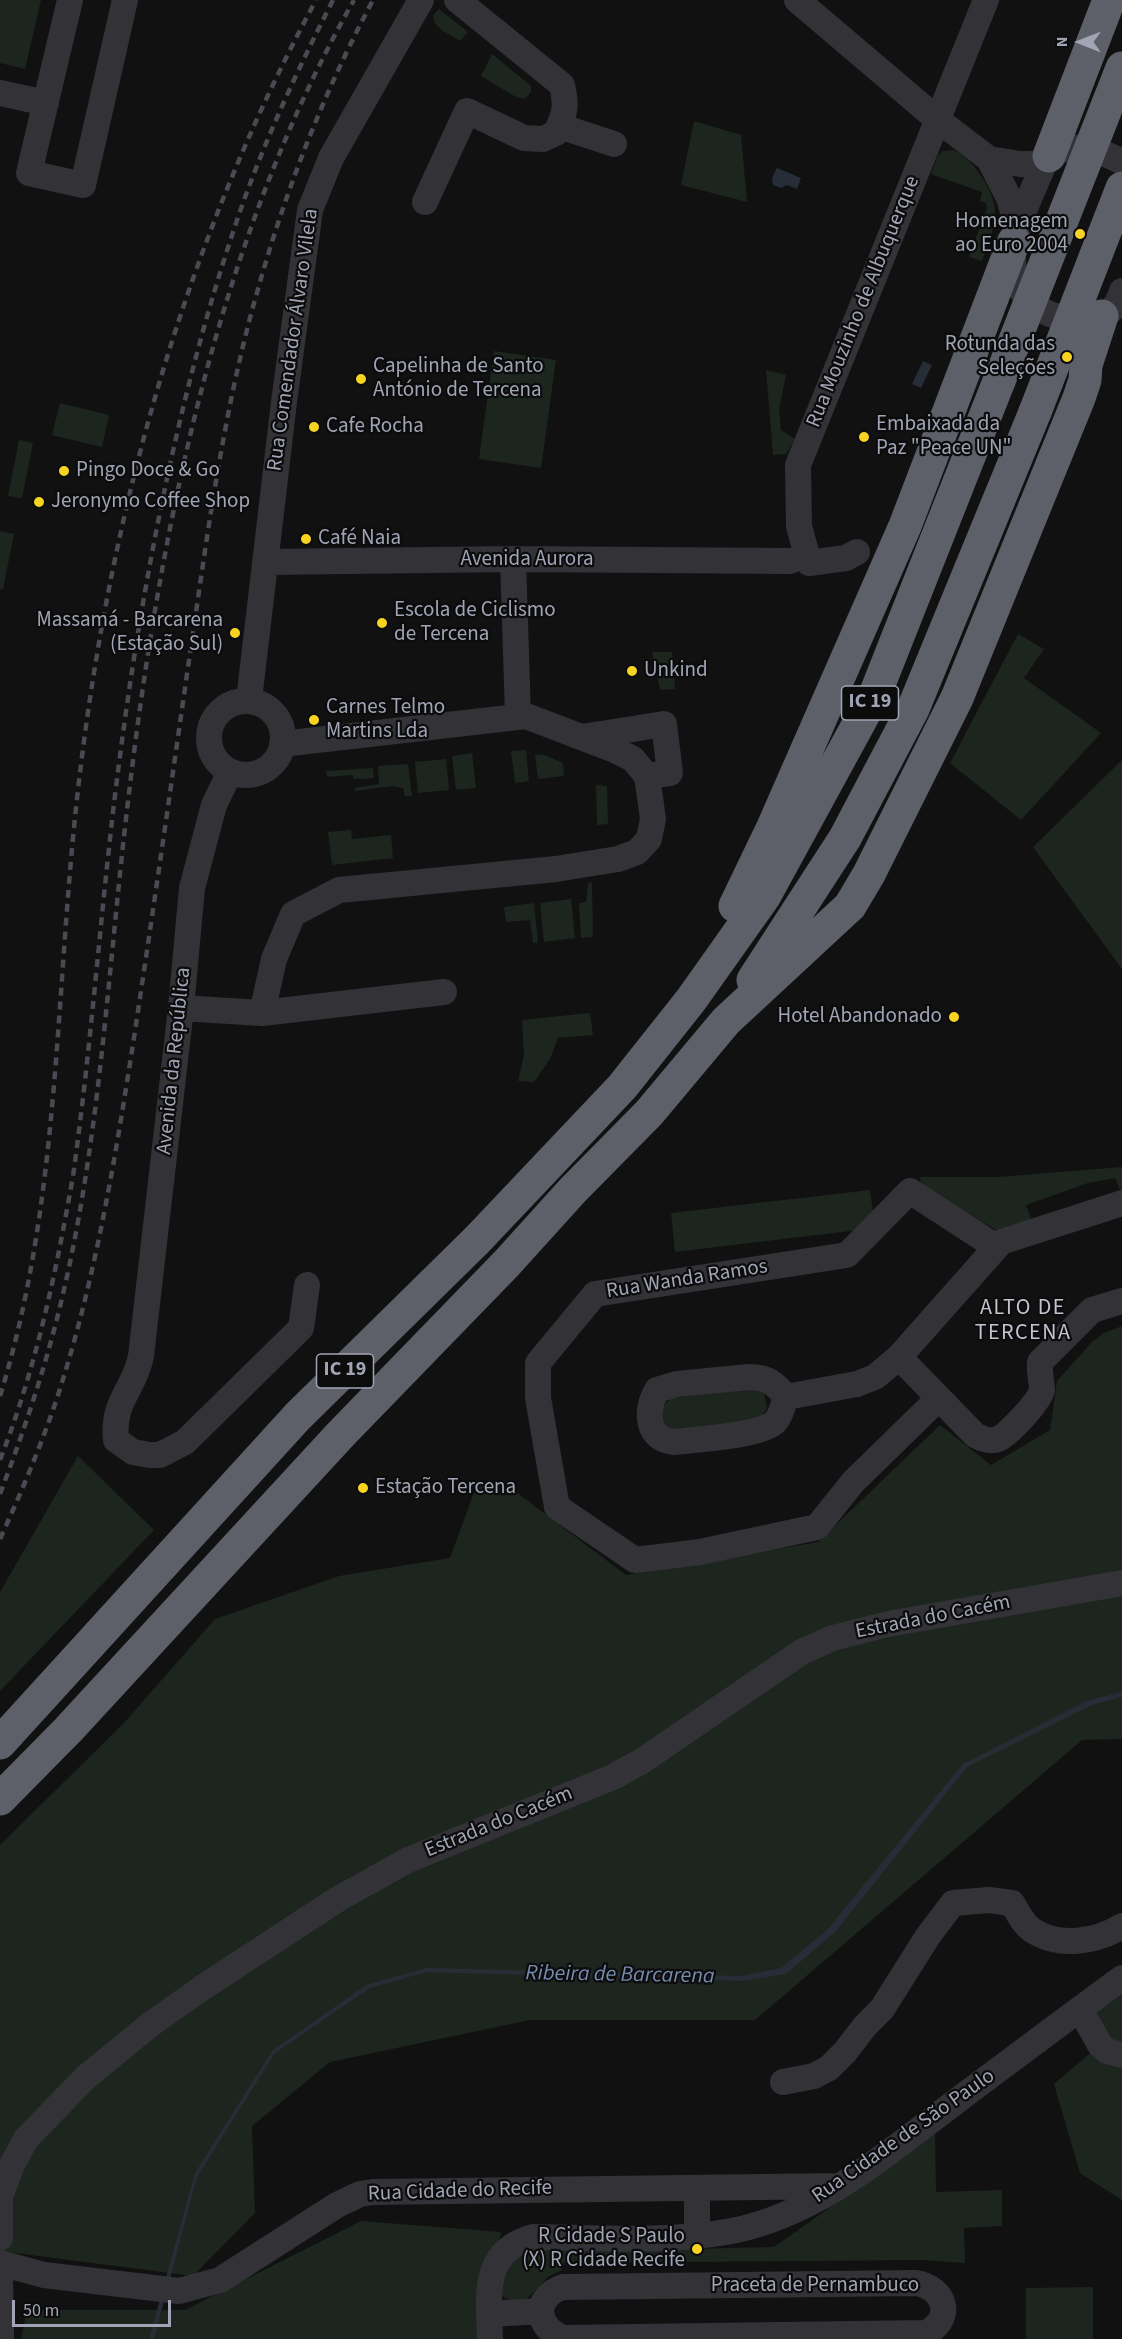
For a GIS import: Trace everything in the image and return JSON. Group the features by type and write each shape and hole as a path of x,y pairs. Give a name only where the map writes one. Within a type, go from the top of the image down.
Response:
{"highway":[{"path":"1046,160 1109,0"},
{"name":"IC 19","path":"0,1743 298,1416 477,1240 622,1087 691,1000 764,897 876,692 1122,68"},
{"name":"IC 19","path":"0,1799 68,1730 341,1434 649,1113 726,1021 845,838 913,709 1035,412 1122,188"},
{"path":"691,1000 773,827 905,526 1016,236"},
{"path":"726,1021 850,906 869,874 957,698 1079,398 1085,380 1086,365 1111,313"}],"street":[{"path":"70,0 29,173 83,185 125,0"},
{"name":"Rua Comendador Álvaro Vilela","path":"264,562 310,210 331,158 421,0"},
{"path":"424,202 467,111 524,138 543,138 556,133 567,103 562,85 457,0"},
{"path":"797,0 938,120 989,159 1009,198 1016,236"},
{"name":"Rua Mouzinho de Albuquerque","path":"857,552 846,558 809,563 799,526 798,465 986,0"},
{"path":"0,93 46,103"},
{"path":"559,126 614,144"},
{"path":"989,159 1020,164 1046,160 1060,150 1074,147 1094,149 1122,162"},
{"path":"1046,160 1016,236 1012,256 1021,289 1040,310 1069,320 1087,320 1111,313 1122,291"},
{"path":"513,559 518,716"},
{"name":"Avenida Aurora","path":"264,562 513,559 789,561"},
{"path":"249,700 264,562"},
{"path":"249,700 261,703 279,720 282,744 279,755 263,771 253,775 230,772 220,766 213,757 209,746 211,723 226,706 249,700"},
{"path":"262,1013 274,959 293,914 339,890 556,869 618,860 637,852 649,839 653,819 647,776 633,759 526,716 282,744"},
{"path":"582,737 664,724 670,773 647,776"},
{"name":"Avenida da República","path":"230,772 214,806 192,888 181,1008 141,1356 139,1367 117,1410 116,1440 137,1454 160,1455 185,1442 301,1328 307,1285"},
{"path":"181,1008 262,1013 444,992"},
{"name":"Rua Wanda Ramos","path":"939,1398 853,1482 817,1527 700,1552 635,1560 557,1507 538,1398 538,1363 595,1294 847,1255 910,1191 996,1247"},
{"path":"786,1397 857,1384 875,1377 899,1357 1000,1242 1122,1203"},
{"path":"899,1357 975,1436 985,1440 998,1439 1025,1415 1038,1399 1042,1390 1039,1376 1040,1362 1092,1310 1122,1301"},
{"path":"762,1377 778,1387 786,1397 775,1422 764,1429 675,1442 663,1441 654,1434 652,1427 650,1407 657,1390 677,1384 762,1377"},
{"name":"Estrada do Cacém","path":"0,2238 0,2197 12,2165 26,2139 69,2094 86,2077 151,2024 338,1899 408,1860 613,1777 642,1761 802,1651 834,1638 888,1624 1122,1582"},
{"path":"783,2082 814,2076 829,2068 845,2052 882,2009 928,1936 953,1903 989,1900 1012,1903 1032,1929 1052,1939 1090,1941 1122,1926"},
{"name":"Rua Cidade de São Paulo","path":"490,2327 491,2272 503,2253 518,2241 533,2237 697,2236 734,2230 792,2212 821,2198 887,2153 1122,1978"},
{"path":"1080,2009 1100,2045 1107,2052 1122,2055"},
{"name":"Rua Cidade do Recife","path":"0,2263 44,2275 179,2291 220,2280 337,2205 360,2194 839,2186"},
{"path":"697,2188 697,2236"},
{"path":"0,2275 2,2339"},
{"name":"Praceta de Pernambuco","path":"916,2283 936,2290 942,2298 943,2309 941,2319 934,2329 918,2334 563,2338 548,2330 542,2321 541,2311 543,2301 550,2293 563,2287 916,2283"},
{"path":"490,2327 541,2311"}],"shaded area":[{"path":"0,0 41,0 25,69 0,63"},
{"path":"439,9 468,32 460,41 436,24 433,15"},
{"path":"492,54 531,86 531,92 525,99 516,97 481,76"},
{"path":"694,121 741,135 747,202 681,185"},
{"path":"954,150 975,168 993,199 995,218 982,261 969,257 987,208 986,203 980,201 982,192 931,174 937,157 942,151"},
{"path":"494,351 556,360 541,468 479,459"},
{"path":"766,370 786,375 779,410 781,430 795,439 786,454 773,455"},
{"path":"60,403 109,415 102,447 52,435"},
{"path":"19,440 33,443 22,498 8,496"},
{"path":"0,531 14,534 3,589 0,589"},
{"path":"1018,634 1044,649 1024,678 1101,733 1021,820 950,763"},
{"path":"652,652 672,652 675,689 660,690"},
{"path":"526,750 529,781 515,783 511,751"},
{"path":"472,753 476,788 456,790 452,756"},
{"path":"542,754 563,763 564,776 538,779 535,755"},
{"path":"446,759 449,790 418,793 415,762"},
{"path":"1122,760 1122,969 1033,847"},
{"path":"408,764 412,796 405,796 403,788 392,786 355,791 355,788 379,784 378,766"},
{"path":"373,768 374,778 354,779 353,775 327,777 326,771"},
{"path":"596,785 607,786 608,824 597,825"},
{"path":"351,830 352,839 391,835 393,858 332,865 328,832"},
{"path":"592,882 593,937 581,938 579,903 586,902 588,883"},
{"path":"571,899 575,938 544,942 540,903"},
{"path":"534,903 538,943 533,943 530,920 506,922 504,907"},
{"path":"590,1013 593,1035 558,1038 550,1059 534,1082 518,1081 524,1055 522,1020"},
{"path":"1122,1167 1122,1194 1115,1178 1088,1183 1026,1205 1032,1221 996,1230 921,1185 920,1177 998,1177"},
{"path":"870,1190 875,1228 675,1252 671,1213"},
{"path":"1122,1326 1122,1739 1082,1740 755,2020 530,2020 330,2062 252,2126 255,2213 193,2276 0,2251 0,1845 123,1724 215,1619 339,1576 450,1558 477,1484 516,1492 626,1575 818,1542 940,1425 991,1465 1050,1430 1057,1381 1092,1342 1104,1333"},
{"path":"752,1386 764,1392 767,1408 759,1420 671,1431 664,1423 661,1409 670,1399"},
{"path":"78,1456 154,1530 0,1691 0,1592"},
{"path":"1122,1986 1122,2049 1118,2049 1087,2011"},
{"path":"1100,2045 1122,2056 1122,2200 1080,2173 1054,2084"},
{"path":"935,2133 936,2192 1002,2190 1002,2226 964,2228 965,2263 922,2260 562,2263 562,2270 548,2277 526,2300 511,2300 500,2292 500,2280 507,2266 517,2256 534,2249 774,2247"},
{"path":"361,2221 501,2232 483,2339 21,2339 27,2310 185,2310"},
{"path":"1093,2287 1093,2339 1026,2339 1026,2288"}],"water":[{"path":"777,168 801,178 797,189 787,185 781,188 773,185 772,178"},
{"path":"923,361 932,365 921,388 912,384"},
{"name":"Ribeira de Barcarena","path":"1122,1692 1122,1697 1092,1705 967,1767 836,1931 786,1974 742,1981 427,1972 370,1988 275,2053 197,2177 154,2339 149,2339 195,2173 272,2051 366,1985 427,1968 741,1976 781,1968 827,1930 963,1764 1086,1701"}],"railway":[{"path":"0,1396 19,1324 34,1252 52,1105 69,882 89,703 107,598 130,494 157,392 189,291 226,192 268,95 316,0"},
{"path":"0,1460 13,1425 44,1320 73,1176 123,735 147,580 179,425 198,348 244,200 286,98 333,0"},
{"path":"0,1494 43,1370 57,1320 76,1234 102,1053 140,706 176,496 201,393 230,290 265,190 306,93 354,0"},
{"path":"0,1539 57,1398 83,1308 104,1216 135,1031 216,480 245,336 269,252 294,178 322,106 373,0"}],"place":[{"name":"Homenagem ao Euro 2004","path":"1080,234"},
{"name":"Rotunda das Seleções","path":"1067,357"},
{"name":"Capelinha de Santo António de Tercena","path":"361,379"},
{"name":"Cafe Rocha","path":"314,427"},
{"name":"Embaixada da Paz \"Peace UN\"","path":"864,437"},
{"name":"Pingo Doce & Go","path":"64,471"},
{"name":"Jeronymo Coffee Shop","path":"39,502"},
{"name":"Café Naia","path":"306,539"},
{"name":"Escola de Ciclismo de Tercena","path":"382,623"},
{"name":"Massamá - Barcarena (Estação Sul)","path":"235,633"},
{"name":"Unkind","path":"632,671"},
{"name":"Carnes Telmo Martins Lda","path":"314,720"},
{"name":"Hotel Abandonado","path":"954,1017"},
{"name":"Estação Tercena","path":"363,1488"},
{"name":"R Cidade S Paulo (X) R Cidade Recife","path":"697,2249"}],"district":[{"name":"ALTO DE TERCENA","path":"1023,1322"}]}
